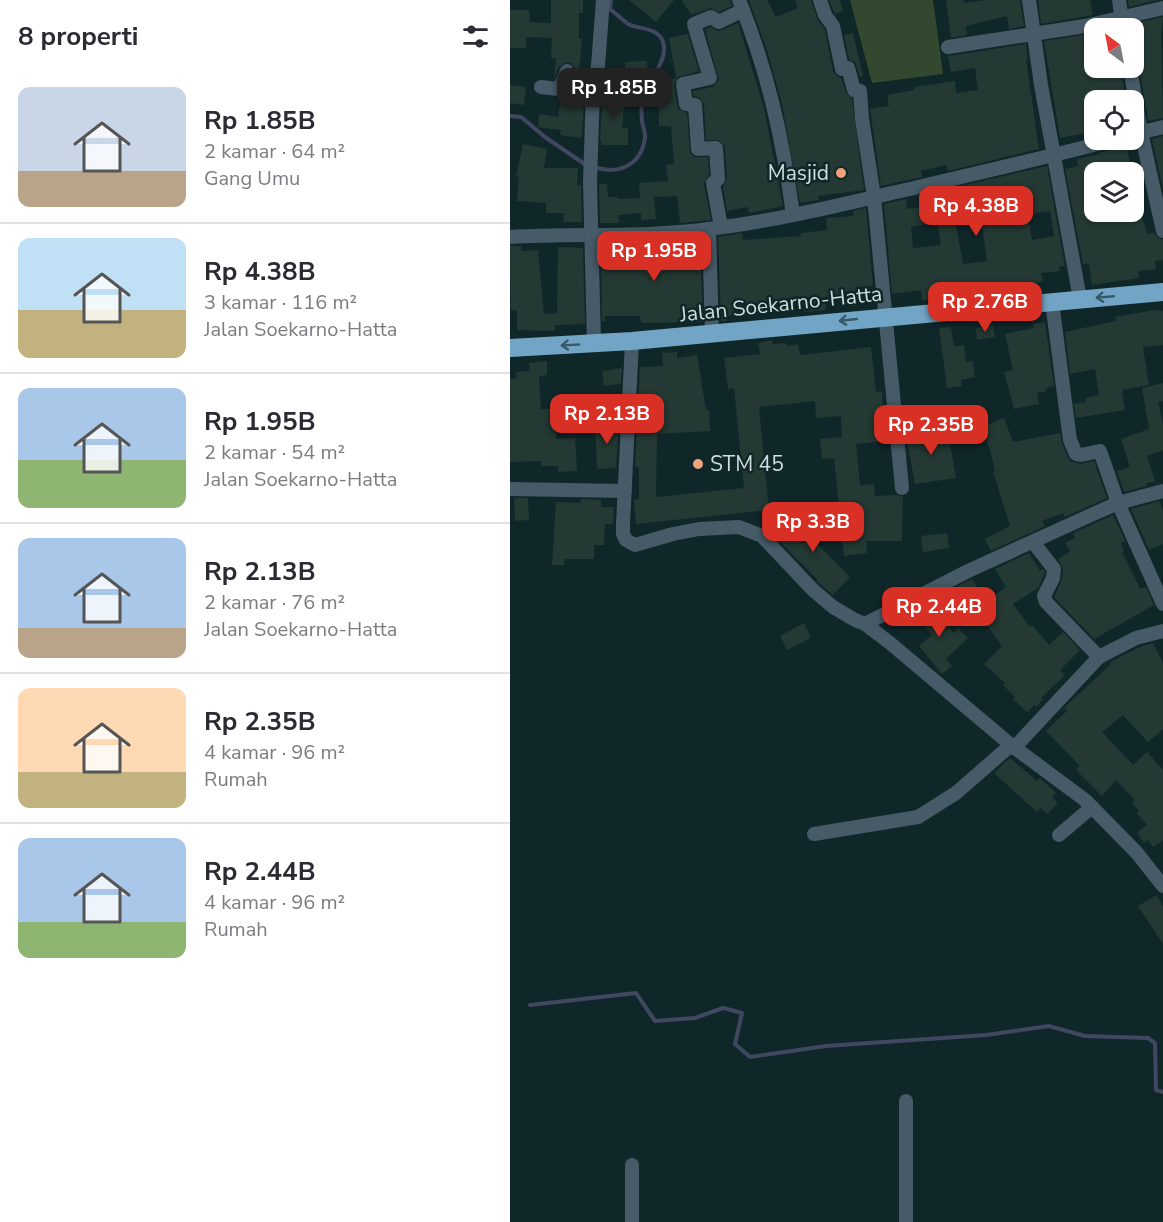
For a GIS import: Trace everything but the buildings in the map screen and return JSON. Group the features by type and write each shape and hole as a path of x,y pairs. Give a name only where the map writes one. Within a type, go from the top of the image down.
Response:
{"highway":[{"name":"Jalan Soekarno-Hatta","path":"510,348 632,341 1163,292"}],"street":[{"path":"594,344 591,236 593,90 598,66 603,0"},
{"path":"820,0 825,15 833,26 842,69 848,68 854,90 860,91 874,197 902,488"},
{"path":"1029,0 1041,85 1080,299"},
{"path":"1119,0 1121,18"},
{"path":"712,334 715,228 713,183 718,179 716,148 698,149 695,105 686,104 683,84 710,78 694,24 711,17 719,22 741,5 772,94 786,161 793,215"},
{"path":"1136,18 1163,8"},
{"path":"948,47 1084,26"},
{"path":"559,89 567,71"},
{"path":"541,87 593,90"},
{"path":"1144,131 1163,127"},
{"path":"510,237 549,235 626,237 715,228 793,215 1084,147"},
{"path":"1142,150 1163,231"},
{"path":"1052,302 1073,449 1076,454 1081,455 1100,451 1119,503 1163,604"},
{"path":"632,341 623,534 630,543 642,544 699,529 739,527 762,536 813,590 833,607 865,624 915,662 1013,747 1092,807 1137,853 1163,886"},
{"path":"510,489 625,490"},
{"path":"865,624 968,571 1119,503 1163,491"},
{"path":"1034,542 1054,570 1053,578 1044,596 1046,602 1099,657"},
{"path":"814,834 918,817 956,794 1013,747 1099,657 1136,638 1162,634"},
{"path":"1059,835 1092,807"},
{"path":"906,1101 906,1222"},
{"path":"632,1222 633,1166"}],"green space":[{"path":"850,0 933,0 943,74 872,83"}],"waterway":[{"path":"594,167 620,169 633,162 639,155 645,136 642,122 643,95 659,67 664,51 659,35 628,24 610,9 611,0"},
{"path":"510,116 521,117 545,137 586,165"},
{"path":"530,1005 636,993 655,1021 695,1018 723,1008 742,1013 735,1044 750,1057 826,1046 986,1035 1049,1026 1085,1036 1148,1038 1155,1043 1156,1090 1163,1092"}],"place":[{"name":"Masjid","path":"841,173"},
{"name":"STM 45","path":"698,464"}]}
